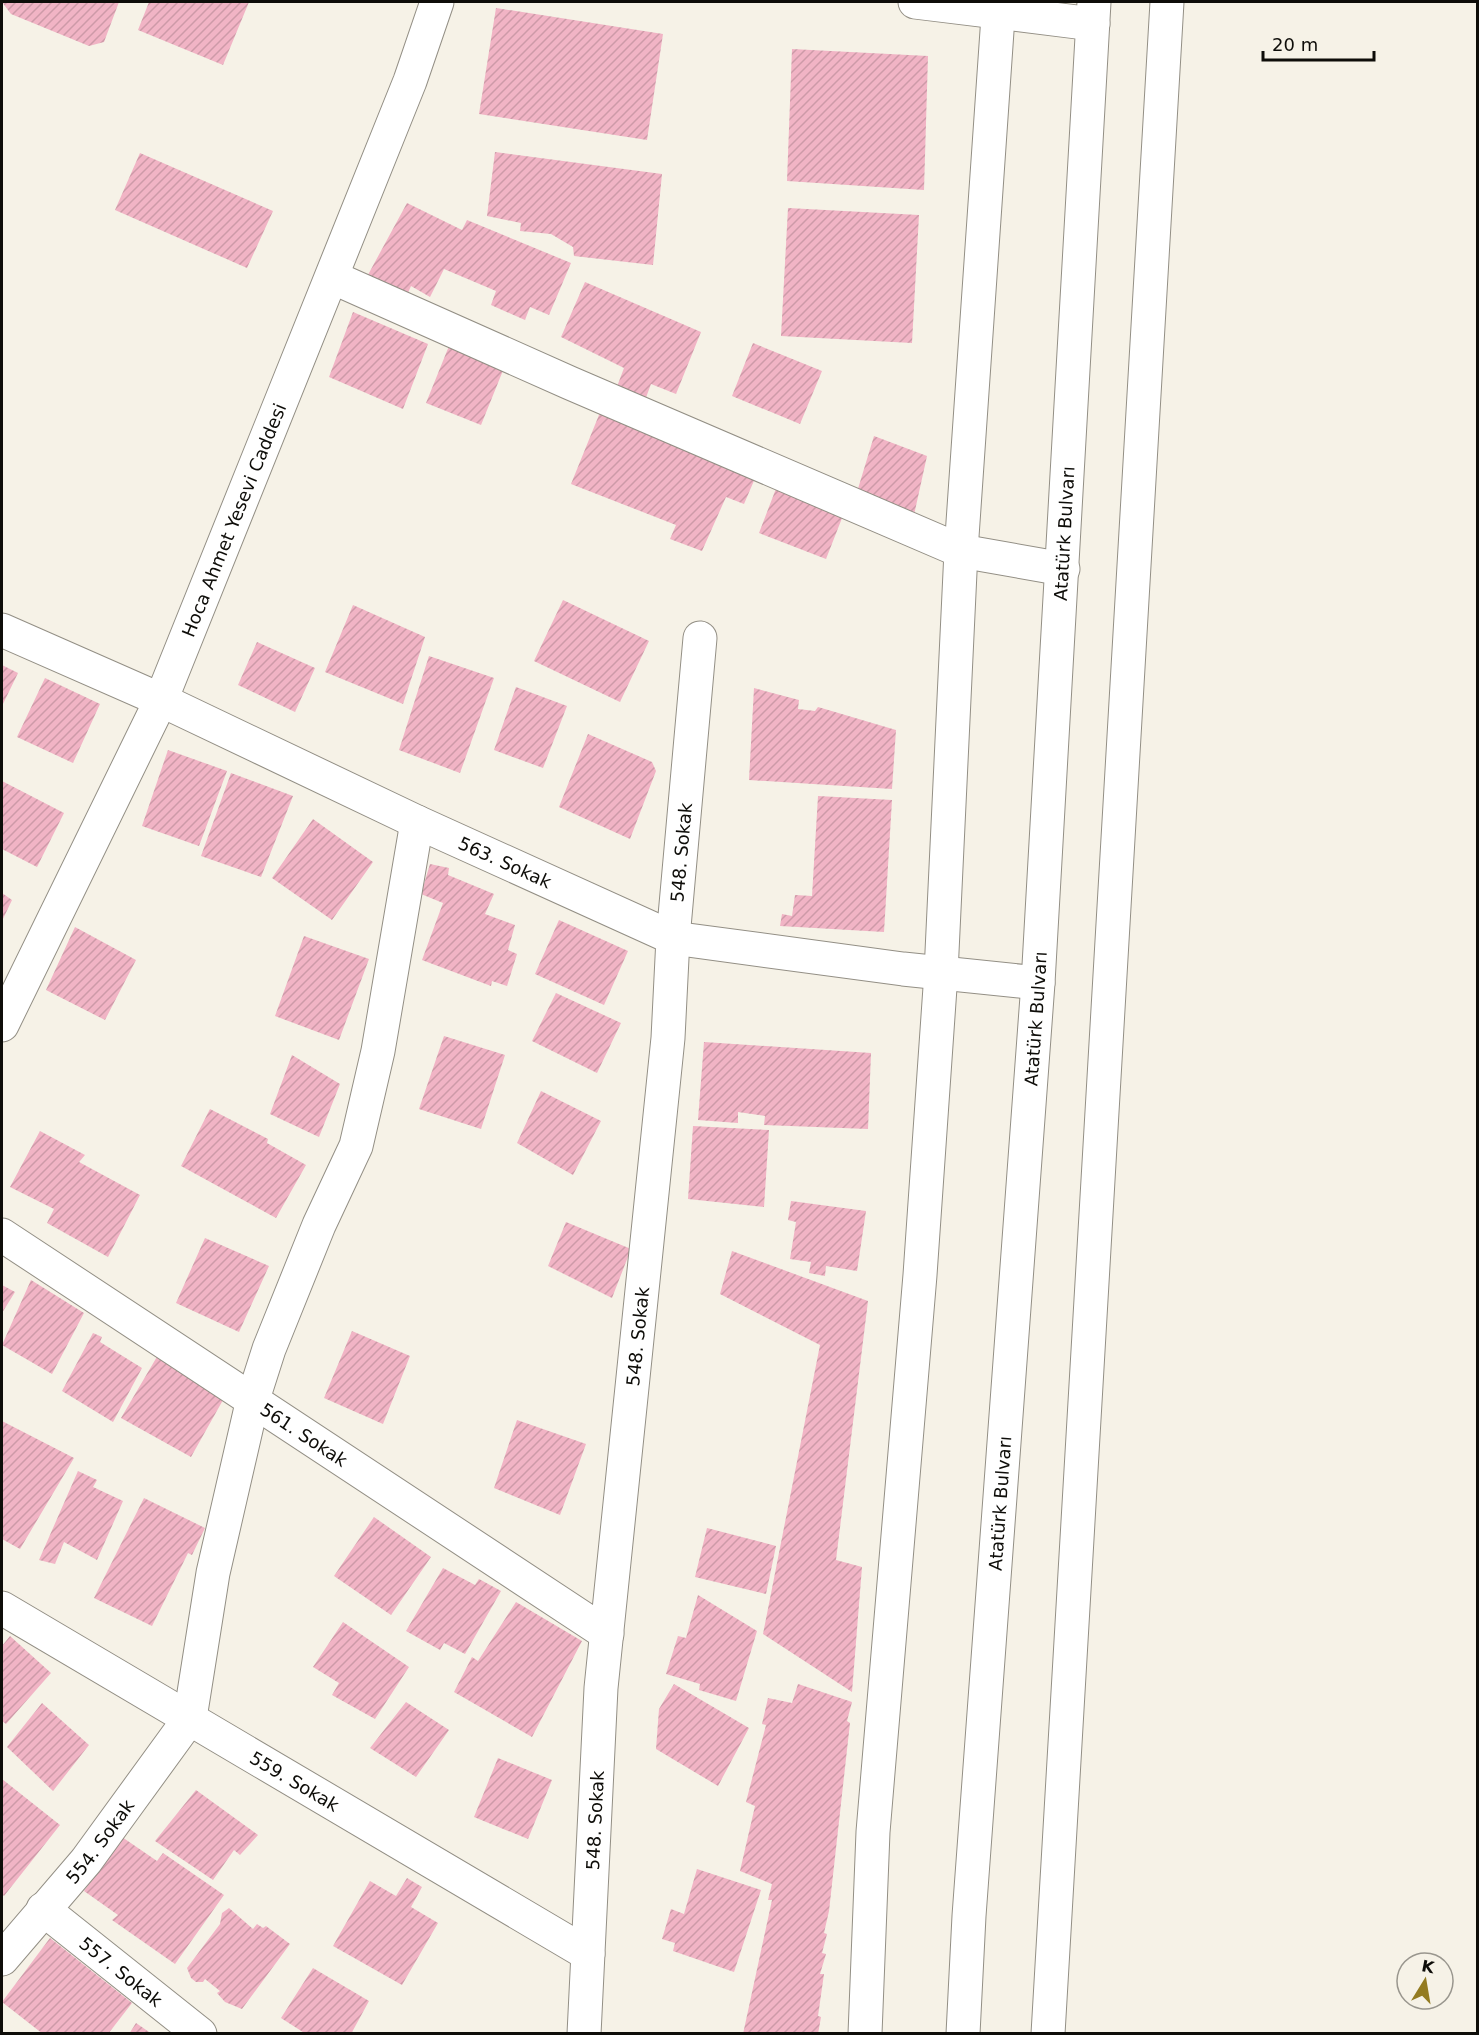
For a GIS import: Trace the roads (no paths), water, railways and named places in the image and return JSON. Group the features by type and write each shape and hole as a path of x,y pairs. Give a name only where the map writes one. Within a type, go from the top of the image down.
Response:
{"street":[{"name":"Hoca Ahmet Yesevi Caddesi","path":"2,1024 161,700 410,81 437,2"},
{"path":"915,2 1094,13"},
{"path":"1048,2034 1167,2"},
{"path":"865,2034 873,1832 919,1287 941,973 961,551 999,7"},
{"name":"Atatürk Bulvarı","path":"963,2034 969,1916 1038,983 1094,13"},
{"path":"332,277 580,388 961,551 1007,561 1063,569"},
{"name":"563. Sokak","path":"2,630 161,700 417,822 673,938 941,973 1038,983"},
{"name":"548. Sokak","path":"584,2034 601,1688 668,1038 673,938 700,639"},
{"path":"190,1718 213,1573 253,1399 269,1349 315,1236 356,1146 378,1051 417,822"},
{"name":"561. Sokak","path":"2,1235 607,1634"},
{"name":"559. Sokak","path":"2,1608 588,1954"},
{"name":"554. Sokak","path":"2,1959 86,1861 190,1718"},
{"name":"557. Sokak","path":"43,1909 200,2034"}]}
